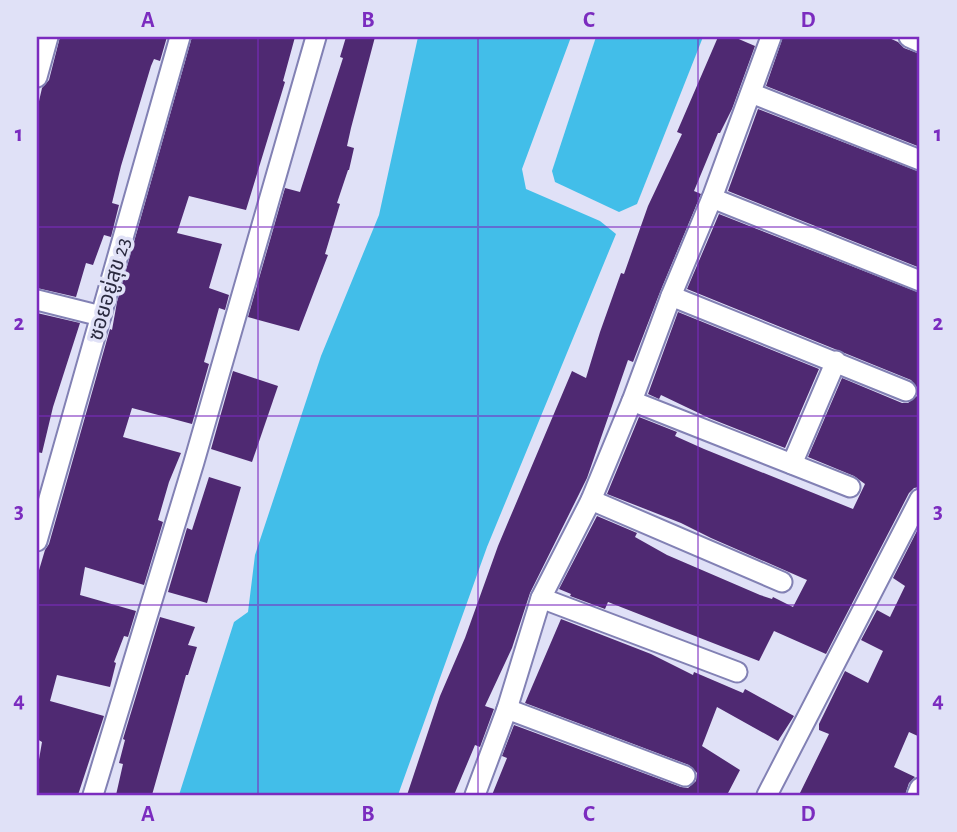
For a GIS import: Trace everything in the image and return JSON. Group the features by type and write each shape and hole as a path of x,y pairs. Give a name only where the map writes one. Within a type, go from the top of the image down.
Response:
{"street":[{"path":"37,77 48,37"},
{"name":"ซอยอยู่สุข 23","path":"37,541 43,496 101,316 180,37"},
{"path":"93,795 198,448 316,37"},
{"path":"475,795 507,709 541,598 591,500 632,401 671,296 712,198 771,37"},
{"path":"909,37 920,41"},
{"path":"751,93 920,160"},
{"path":"712,198 920,281"},
{"path":"671,296 906,391"},
{"path":"37,300 101,316"},
{"path":"792,464 836,361"},
{"path":"632,401 850,487"},
{"path":"767,795 920,499"},
{"path":"591,500 782,582"},
{"path":"541,598 737,672"},
{"path":"507,709 685,776"},
{"path":"917,795 920,788"}],"water":[{"path":"418,37 571,37 522,169 526,189 600,221 616,234 487,547 398,795 179,795 234,622 248,612 255,555 321,356 379,215"},
{"path":"596,37 703,37 637,204 619,212 555,182 552,171"}],"building":[{"path":"60,37 167,37 160,61 154,59 151,66 121,166 112,203 119,205 111,237 104,235 93,265 86,263 76,297 37,288 37,110 42,88 49,80"},
{"path":"192,37 295,37 283,81 285,82 246,210 189,196 177,233 222,244 209,288 229,295 225,310 219,308 204,362 209,364 192,424 132,408 123,437 181,453 158,520 163,522 144,585 85,567 80,595 136,611 128,637 124,636 114,662 116,663 110,687 57,675 50,701 104,716 78,795 37,795 37,771 42,742 37,739 37,577 49,544 110,329 112,330 117,302"},
{"path":"346,37 375,37 347,146 354,148 337,203 340,204 325,254 328,255 299,331 248,317 285,188 300,192 343,58 340,57"},
{"path":"718,37 734,37 755,46 732,109 718,133 694,191 701,194 633,362 628,360 587,478 530,593 512,648 485,706 494,709 480,747 475,745 454,795 407,795 440,696 465,638 498,546 572,371 586,378 621,273 624,274 648,206 682,134 677,132"},
{"path":"783,37 887,37 920,54 920,147 766,86"},
{"path":"758,109 920,172 920,268 728,191"},
{"path":"719,214 920,293 920,487 909,493 826,654 774,631 759,661 608,602 605,609 559,589 597,516 637,533 635,537 667,555 793,607 807,580 681,523 607,494 639,417 677,432 675,436 704,449 853,509 865,484 854,476 808,457 842,378 902,403 908,403 917,396 918,389 911,380 687,289"},
{"path":"678,312 819,369 785,448 709,418 661,395 659,399 648,394"},
{"path":"37,313 80,323 53,407 42,453 37,452"},
{"path":"233,371 278,386 252,462 211,449"},
{"path":"209,477 241,487 207,603 168,592 187,528 192,530"},
{"path":"920,525 920,737 909,732 894,767 915,777 909,783 905,795 799,795 829,734 819,730 819,724 845,671 868,683 883,651 861,640 877,610 890,617 905,586 893,578"},
{"path":"160,617 195,627 188,645 197,647 186,675 152,795 116,795 123,764 119,763 125,740 123,739"},
{"path":"561,619 651,654 693,675 694,672 743,693 745,689 794,716 778,741 717,707 702,746 740,770 727,795 492,795 507,758 502,756 514,725 681,787 688,788 696,781 697,773 689,765 525,703"}]}
